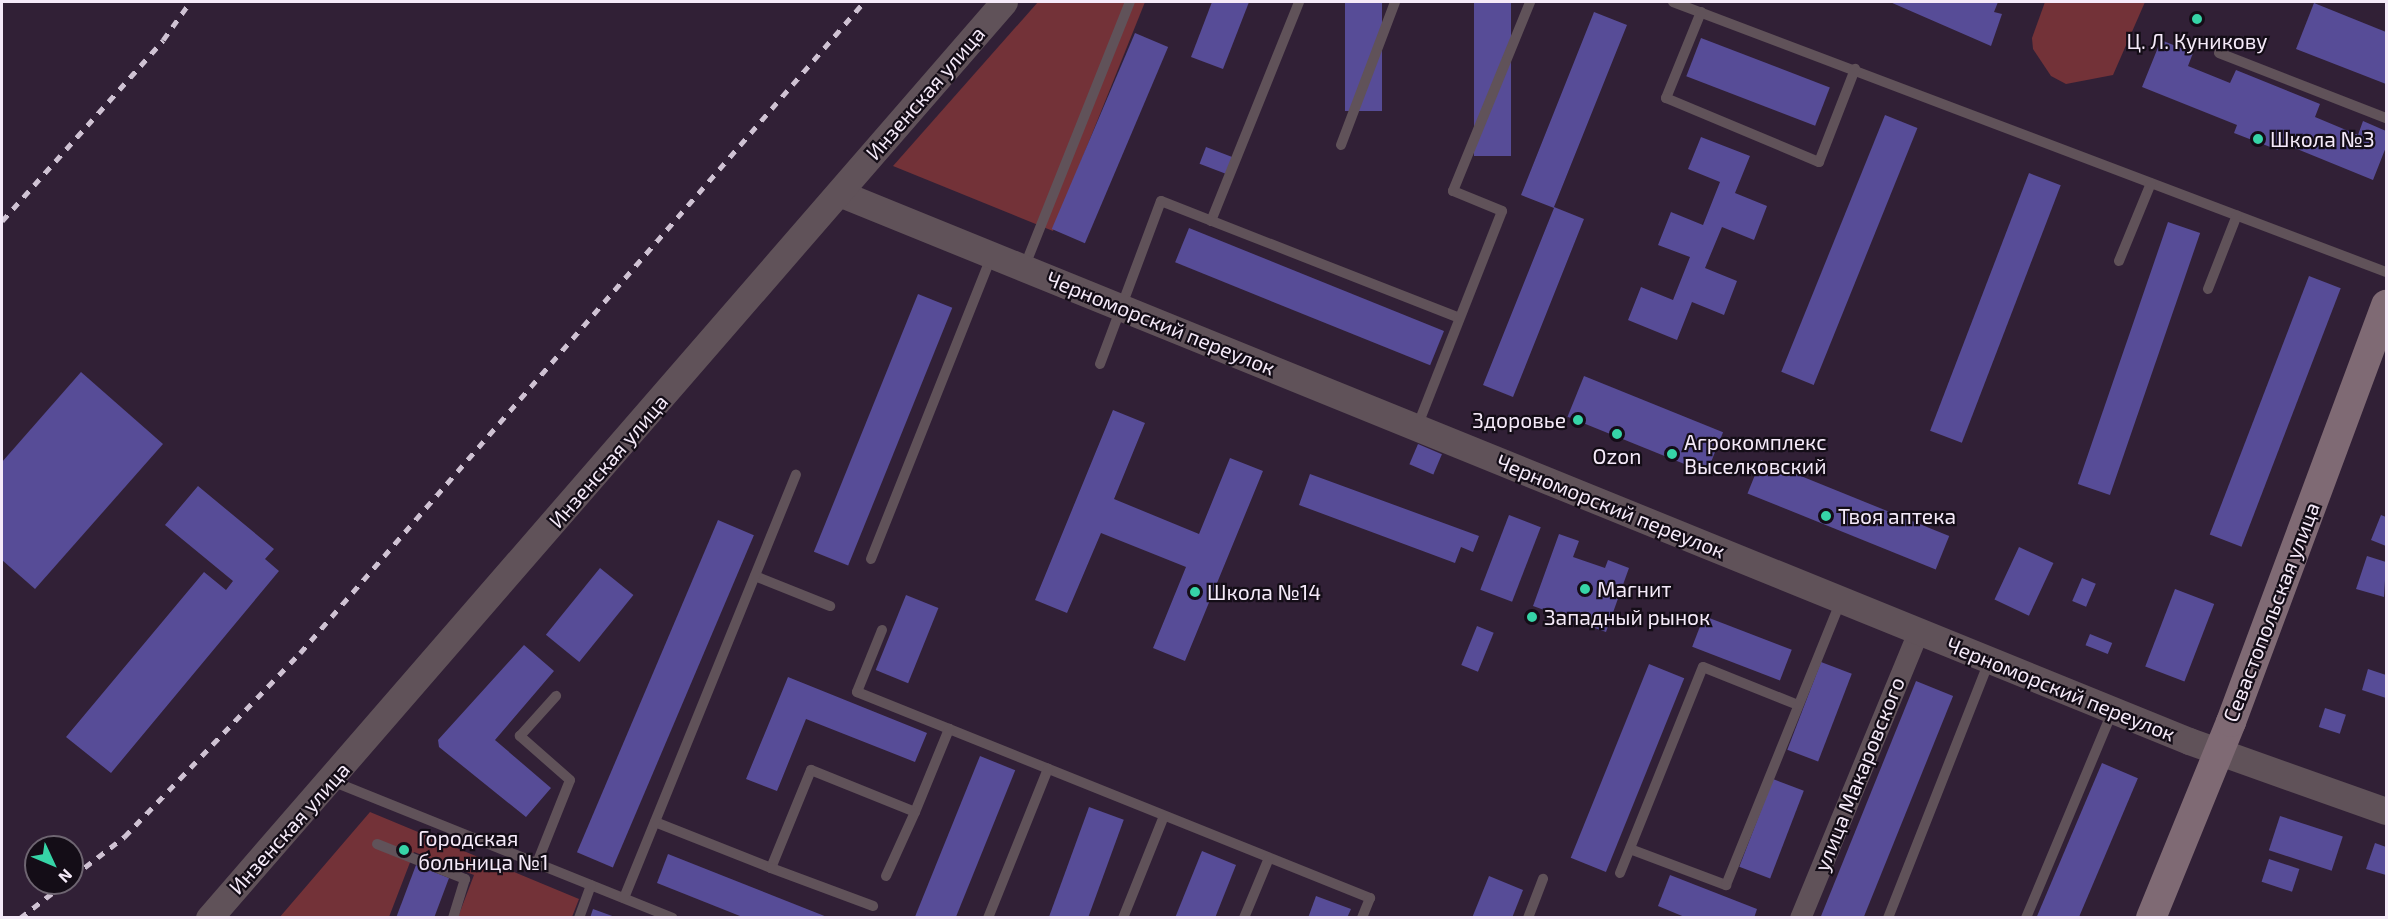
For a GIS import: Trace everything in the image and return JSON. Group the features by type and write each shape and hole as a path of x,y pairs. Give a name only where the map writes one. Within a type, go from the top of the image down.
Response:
{"main road":[{"name":"Севастопольская улица","path":"2151,918 2218,752 2386,305"}],"street":[{"name":"Инзенская улица","path":"209,918 332,781 1004,2"},
{"name":"Черноморский переулок","path":"839,193 2218,752 2386,811"},
{"name":"улица Макаровского","path":"1800,918 1918,631"}],"lane":[{"path":"1024,268 1130,2"},
{"path":"1211,221 1299,2"},
{"path":"1341,145 1395,2"},
{"path":"1416,428 1502,211 1453,191 1530,2"},
{"path":"1673,2 2386,272"},
{"path":"1701,12 1666,98 1818,162 1855,69"},
{"path":"2219,53 2386,118"},
{"path":"2119,261 2151,183"},
{"path":"1100,364 1161,201 1459,318"},
{"path":"2208,289 2237,215"},
{"path":"871,559 992,255"},
{"path":"624,898 796,475"},
{"path":"755,576 830,606"},
{"path":"1630,849 1726,885 1841,599"},
{"path":"882,630 857,692 1370,898 1362,918"},
{"path":"1888,918 1989,660"},
{"path":"1620,873 1703,667 1798,705"},
{"path":"537,863 570,780 520,736 556,696"},
{"path":"2026,918 2113,708"},
{"path":"886,876 949,729"},
{"path":"988,918 1048,769"},
{"path":"771,868 811,770 915,812"},
{"path":"332,781 672,918"},
{"path":"1123,918 1164,816"},
{"path":"655,822 873,906"},
{"path":"377,844 465,879 451,917"},
{"path":"1244,918 1269,858"},
{"path":"1528,918 1543,879"},
{"path":"579,918 591,885"}],"shaded area":[{"path":"1038,2 1145,2 1053,231 893,166"},
{"path":"2045,2 2145,2 2113,75 2066,84 2051,76 2033,49 2032,38"},
{"name":"Городская больница №1","path":"370,812 579,899 572,917 458,917 474,875 414,852 389,917 279,918"}],"building":[{"path":"1212,2 1249,2 1223,69 1191,57"},
{"path":"1345,2 1382,2 1382,111 1345,111"},
{"path":"1474,2 1511,2 1511,156 1474,156"},
{"path":"1890,2 1998,2 1994,12 2002,14 1991,46"},
{"path":"2314,3 2386,32 2386,84 2296,49"},
{"path":"1594,12 1627,25 1554,207 1584,219 1513,397 1483,385 1554,208 1521,195"},
{"path":"1135,33 1168,47 1085,243 1052,229"},
{"path":"1701,38 1830,87 1815,126 1686,76"},
{"path":"2161,40 2193,53 2188,66 2230,83 2236,70 2320,104 2315,117 2358,135 2363,121 2386,131 2386,147 2373,180 2280,142 2278,150 2234,133 2237,125 2142,87"},
{"path":"1885,115 1917,128 1814,385 1781,372"},
{"path":"1701,137 1750,156 1735,193 1767,206 1754,240 1722,227 1705,268 1737,281 1724,315 1692,302 1677,340 1628,320 1641,287 1673,300 1690,257 1658,245 1671,212 1703,225 1720,182 1688,169"},
{"path":"1206,147 1232,157 1226,174 1200,164"},
{"path":"2029,173 2061,185 1962,443 1930,431"},
{"path":"2168,222 2200,233 2110,495 2078,484"},
{"path":"1189,228 1444,331 1430,365 1175,262"},
{"path":"2309,276 2341,288 2241,547 2210,535"},
{"path":"918,294 952,308 848,566 814,552"},
{"path":"81,372 163,444 35,589 2,560 2,462"},
{"path":"1584,376 1723,432 1707,473 1568,417"},
{"path":"1113,410 1145,423 1114,499 1199,534 1230,458 1263,471 1185,661 1153,648 1186,567 1101,533 1067,613 1035,600"},
{"path":"1418,444 1442,454 1433,474 1409,464"},
{"path":"1761,460 1949,536 1936,569 1748,493"},
{"path":"1310,474 1479,536 1473,552 1461,547 1455,563 1299,505"},
{"path":"198,486 274,549 265,559 279,571 111,773 66,737 204,572 226,590 233,581 165,525"},
{"path":"1509,515 1541,527 1512,602 1480,590"},
{"path":"2381,515 2386,517 2386,546 2371,540"},
{"path":"718,520 754,535 613,868 577,852"},
{"name":"Магнит","path":"1559,534 1579,541 1573,557 1605,568 1608,560 1629,568 1606,632 1533,606"},
{"path":"2019,547 2053,563 2029,616 1994,600"},
{"path":"2367,556 2386,562 2384,597 2356,589"},
{"path":"600,568 633,595 579,662 546,635"},
{"path":"2082,578 2096,584 2086,607 2072,601"},
{"path":"2175,589 2214,604 2184,682 2145,666"},
{"path":"906,595 938,608 908,683 876,670"},
{"path":"1704,616 1792,650 1780,680 1692,647"},
{"path":"1477,626 1494,633 1478,672 1461,665"},
{"path":"2090,634 2112,643 2108,654 2086,645"},
{"path":"524,645 554,671 495,740 551,788 526,817 439,747 438,740"},
{"path":"1821,662 1852,674 1818,762 1787,750"},
{"path":"1649,664 1684,678 1606,872 1571,858"},
{"path":"2368,669 2386,675 2386,698 2362,690"},
{"path":"788,677 927,733 915,762 806,719 777,791 746,779"},
{"path":"1916,681 1953,696 1863,918 1820,917"},
{"path":"2325,708 2346,715 2340,734 2319,727"},
{"path":"980,756 1015,770 956,918 915,917"},
{"path":"2102,763 2138,778 2079,918 2036,918"},
{"path":"1773,779 1804,791 1770,879 1739,867"},
{"path":"1089,807 1124,820 1088,918 1049,918"},
{"path":"2280,816 2343,836 2332,871 2269,850"},
{"path":"2375,843 2386,847 2386,875 2366,869"},
{"path":"1202,851 1236,865 1215,918 1175,918"},
{"path":"668,854 827,918 745,918 657,883"},
{"path":"2269,859 2299,869 2292,892 2262,882"},
{"path":"416,865 449,878 434,918 396,918"},
{"path":"1670,875 1757,909 1754,918 1687,918 1658,906"},
{"path":"1489,876 1523,890 1512,918 1472,918"},
{"path":"1316,896 1351,909 1347,918 1308,918"},
{"path":"593,909 615,917 615,918 590,918"}],"railway":[{"path":"2,221 163,40 190,2"},
{"path":"84,868 124,837 300,653 864,2"},
{"path":"20,918 50,895"}],"place":[{"name":"Ц. Л. Куникову","path":"2197,19"},
{"name":"Школа №3","path":"2258,139"},
{"name":"Здоровье","path":"1578,420"},
{"name":"Ozon","path":"1617,434"},
{"name":"Агрокомплекс Выселковский","path":"1672,454"},
{"name":"Твоя аптека","path":"1826,516"},
{"name":"Магнит","path":"1585,589"},
{"name":"Школа №14","path":"1195,592"},
{"name":"Западный рынок","path":"1532,617"},
{"name":"Городская больница №1","path":"404,850"}]}
